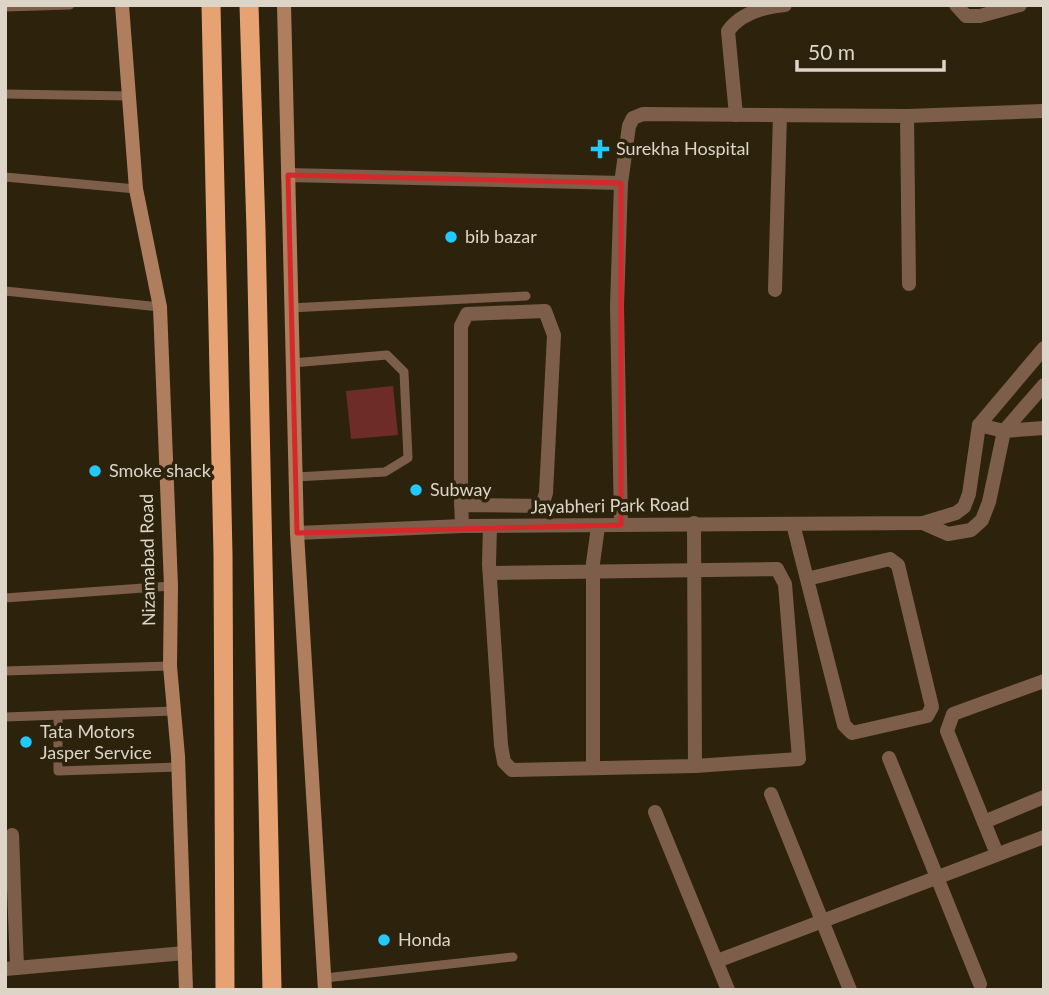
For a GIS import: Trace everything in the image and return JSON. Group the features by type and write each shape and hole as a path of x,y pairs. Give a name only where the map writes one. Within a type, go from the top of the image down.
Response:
{"highway":[{"path":"211,5 223,555 225,990"},
{"path":"249,5 257,230 272,990"}],"main road":[{"name":"Nizamabad Road","path":"122,5 136,189 160,307 171,586 170,666 179,767 186,990"},
{"path":"284,5 297,533 325,984"}],"street":[{"path":"736,115 728,31 736,20 767,7 785,5"},
{"path":"956,5 966,16 981,16 1020,5"},
{"path":"621,525 617,306 621,183 629,126 633,118 643,114 907,116 1042,111"},
{"path":"775,290 780,115"},
{"path":"907,116 909,284"},
{"path":"288,175 621,183"},
{"path":"461,505 542,506 546,493 554,335 545,311 467,314 461,326 461,505 462,526"},
{"path":"1044,348 979,425 1004,431 1044,428"},
{"name":"Jayabheri Park Road","path":"923,523 948,534 971,530 982,520 989,502 1004,431 1044,384"},
{"name":"Jayabheri Park Road","path":"297,533 462,526 923,523 956,513 964,507 969,494 979,425"},
{"path":"694,523 695,766"},
{"path":"793,524 844,725 852,733 927,716 932,707 898,565 890,559 807,579"},
{"path":"490,526 491,573 500,745 504,762 512,769 695,766 794,761 799,758 783,576 778,569 766,567 491,573"},
{"path":"593,767 594,572 598,527"},
{"path":"997,854 947,731 948,722 953,714 1044,681"},
{"path":"889,758 979,984"},
{"path":"771,794 850,990"},
{"path":"984,822 1044,797"},
{"path":"655,812 728,990"},
{"path":"12,835 11,969 186,953"},
{"path":"717,961 1044,837"}],"lane":[{"path":"5,7 70,5"},
{"path":"5,94 130,96"},
{"path":"5,177 136,189"},
{"path":"5,291 160,307"},
{"path":"290,308 526,296"},
{"path":"292,363 387,355 404,372 408,458 385,472 296,477"},
{"path":"5,598 171,586"},
{"path":"5,671 170,666"},
{"path":"5,717 174,711"},
{"path":"58,715 58,771 179,767"},
{"path":"325,984 513,957"}],"highlighted area":[{"path":"288,175 621,183 621,525 297,533"}],"shaded area":[{"path":"393,386 398,435 351,439 346,391"}],"place":[{"name":"Surekha Hospital","path":"600,149"},
{"name":"bib bazar","path":"451,237"},
{"name":"Smoke shack","path":"95,471"},
{"name":"Subway","path":"416,490"},
{"name":"Tata Motors Jasper Service","path":"26,742"},
{"name":"Honda","path":"384,940"}]}
